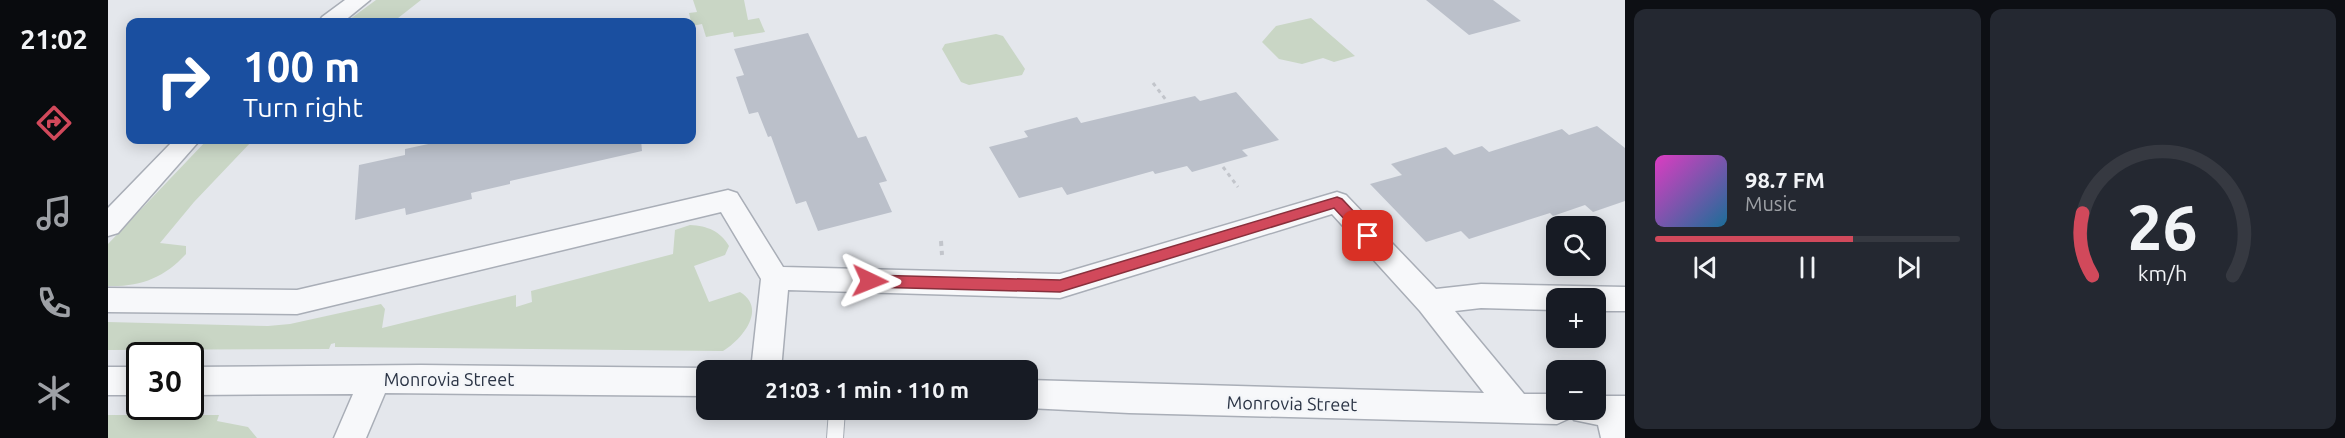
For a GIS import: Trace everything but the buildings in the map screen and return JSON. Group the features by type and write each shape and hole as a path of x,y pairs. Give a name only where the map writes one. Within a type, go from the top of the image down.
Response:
{"street":[{"path":"335,18 359,0"},
{"path":"108,225 184,144"},
{"path":"108,300 297,302 729,201 775,279 767,360"},
{"path":"775,279 1060,286 1337,202 1430,302 1515,407"},
{"path":"1430,302 1481,296 1625,299"},
{"path":"350,438 375,379"},
{"name":"Monrovia Street","path":"204,381 375,379 696,382"},
{"path":"108,381 126,381"},
{"name":"Monrovia Street","path":"1038,394 1129,399 1546,408"}],"lane":[{"path":"835,438 836,420"}],"path":[{"path":"1153,83 1166,100"},
{"path":"1223,167 1238,188"}],"green space":[{"path":"376,0 421,0 398,18 351,18"},
{"path":"693,0 744,0 748,20 759,18 765,32 734,37 733,32 706,37 702,24 696,25 696,18 690,18 689,13 697,12"},
{"path":"1311,18 1355,56 1334,62 1323,58 1302,64 1279,59 1262,42 1276,26"},
{"path":"996,34 1003,36 1025,69 1022,75 969,85 961,82 942,49 945,44"},
{"path":"203,144 249,144 194,202 160,243 186,246 186,254 169,269 141,283 108,286 108,244"},
{"path":"690,225 713,230 729,246 725,255 694,266 709,302 740,292 748,299 752,307 752,315 744,332 723,351 335,347 335,343 331,344 329,349 204,350 204,342 126,342 126,350 108,350 108,322 268,326 290,324 381,304 385,309 382,328 516,295 516,307 532,302 531,291 673,254 675,230"},
{"path":"108,415 126,415 126,420 204,420 204,415 219,415 217,421 248,427 257,438 108,438"}],"route":[{"path":"870,281 1060,286 1337,202 1368,236"}]}
